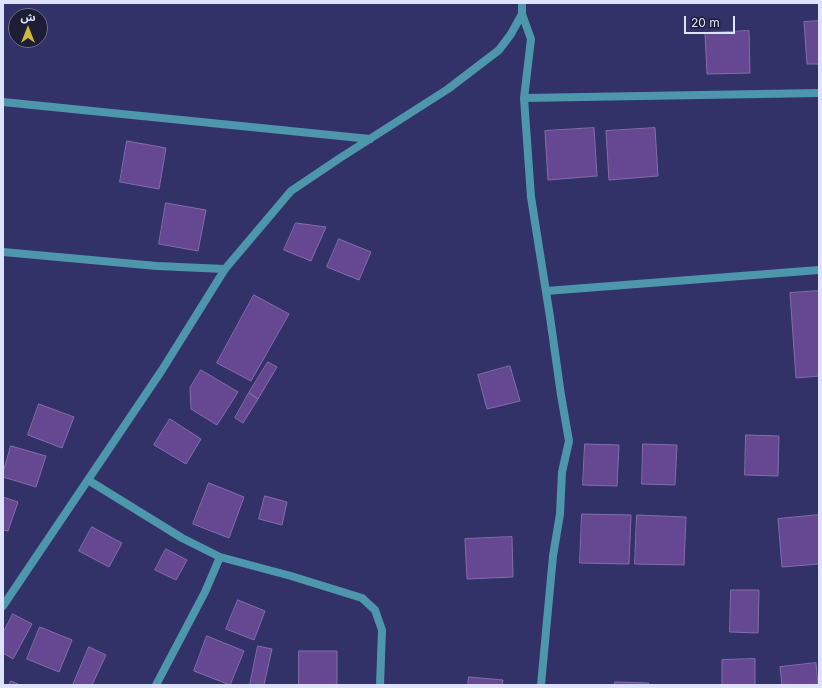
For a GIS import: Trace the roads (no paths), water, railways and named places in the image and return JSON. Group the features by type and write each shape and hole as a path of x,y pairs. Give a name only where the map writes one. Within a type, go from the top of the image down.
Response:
{"street":[{"path":"522,3 522,14 531,39 524,98 531,197 569,441 562,472 560,514 553,556 541,685"},
{"path":"3,606 162,370 225,269 291,191 448,89 499,50 511,34 522,14"},
{"path":"524,98 819,93"},
{"path":"3,102 370,139"},
{"path":"3,252 157,266 225,269"},
{"path":"546,290 819,270"},
{"path":"88,480 182,538 220,557 291,576 362,598 375,610 382,630 380,685"},
{"path":"156,685 205,592 220,557"}]}
